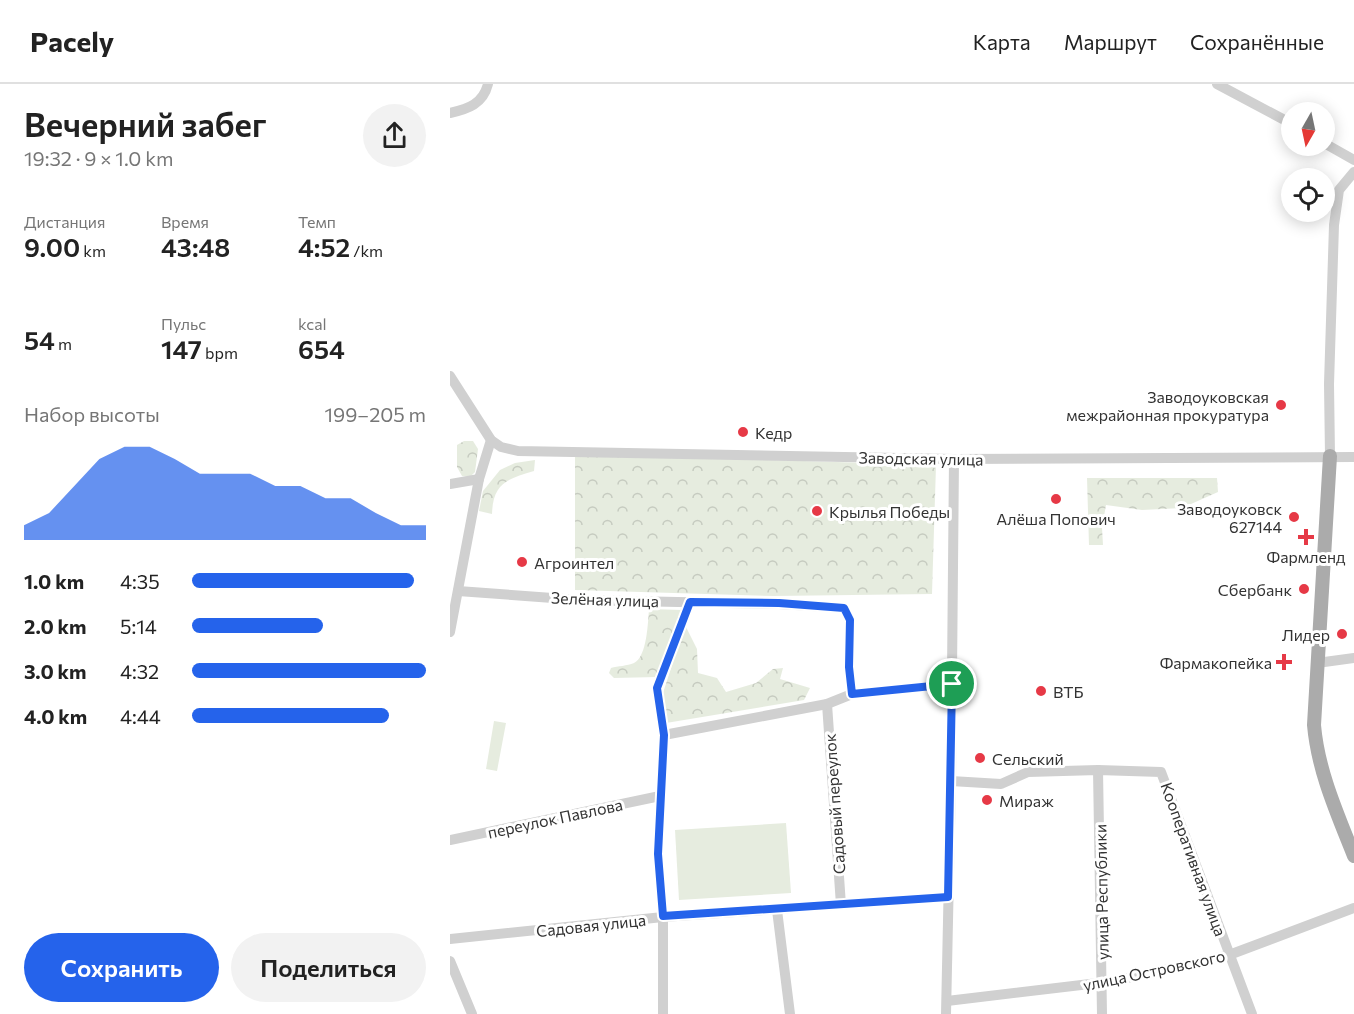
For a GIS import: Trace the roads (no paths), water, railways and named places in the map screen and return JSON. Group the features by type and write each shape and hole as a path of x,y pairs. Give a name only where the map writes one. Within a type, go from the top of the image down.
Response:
{"main road":[{"path":"1330,456 1314,724 1317,751 1354,856"}],"street":[{"path":"450,113 469,109 480,102 488,84"},
{"path":"1217,84 1281,118"},
{"path":"1335,149 1354,159"},
{"path":"1330,456 1329,374 1334,225 1339,190 1354,172"},
{"path":"450,376 491,440 479,479 450,632"},
{"name":"Заводская улица","path":"491,440 501,447 518,451 954,459 1354,456"},
{"path":"946,1014 954,459"},
{"path":"450,484 479,479"},
{"name":"Зелёная улица","path":"458,591 580,600 779,603 844,608 850,620 849,667 852,694"},
{"path":"663,1014 663,916 658,854 664,735 657,688 690,602"},
{"path":"1317,663 1354,657"},
{"path":"664,735 827,704 852,694 952,684"},
{"name":"Садовый переулок","path":"827,704 841,905"},
{"path":"951,782 1002,784 1028,772 1098,770"},
{"name":"Кооперативная улица","path":"1098,770 1161,772 1252,1014"},
{"name":"улица Республики","path":"1098,770 1102,1014"},
{"name":"переулок Павлова","path":"450,840 660,796"},
{"name":"Садовая улица","path":"450,939 479,938 663,916 948,897"},
{"name":"улица Островского","path":"947,1001 1103,984 1229,955 1354,908"},
{"path":"777,910 790,1014"},
{"path":"450,961 472,1014"}],"place":[{"name":"Заводоуковская межрайонная прокуратура","path":"1281,405"},
{"name":"Кедр","path":"743,432"},
{"name":"Алёша Попович","path":"1056,499"},
{"name":"Крылья Победы","path":"817,511"},
{"name":"Заводоуковск 627144","path":"1294,517"},
{"name":"Фармленд","path":"1306,537"},
{"name":"Агроинтел","path":"522,562"},
{"name":"Сбербанк","path":"1304,589"},
{"name":"Лидер","path":"1342,634"},
{"name":"Фармакопейка","path":"1284,662"},
{"name":"ВТБ","path":"1041,691"},
{"name":"Сельский","path":"980,758"},
{"name":"Мираж","path":"987,800"}]}
